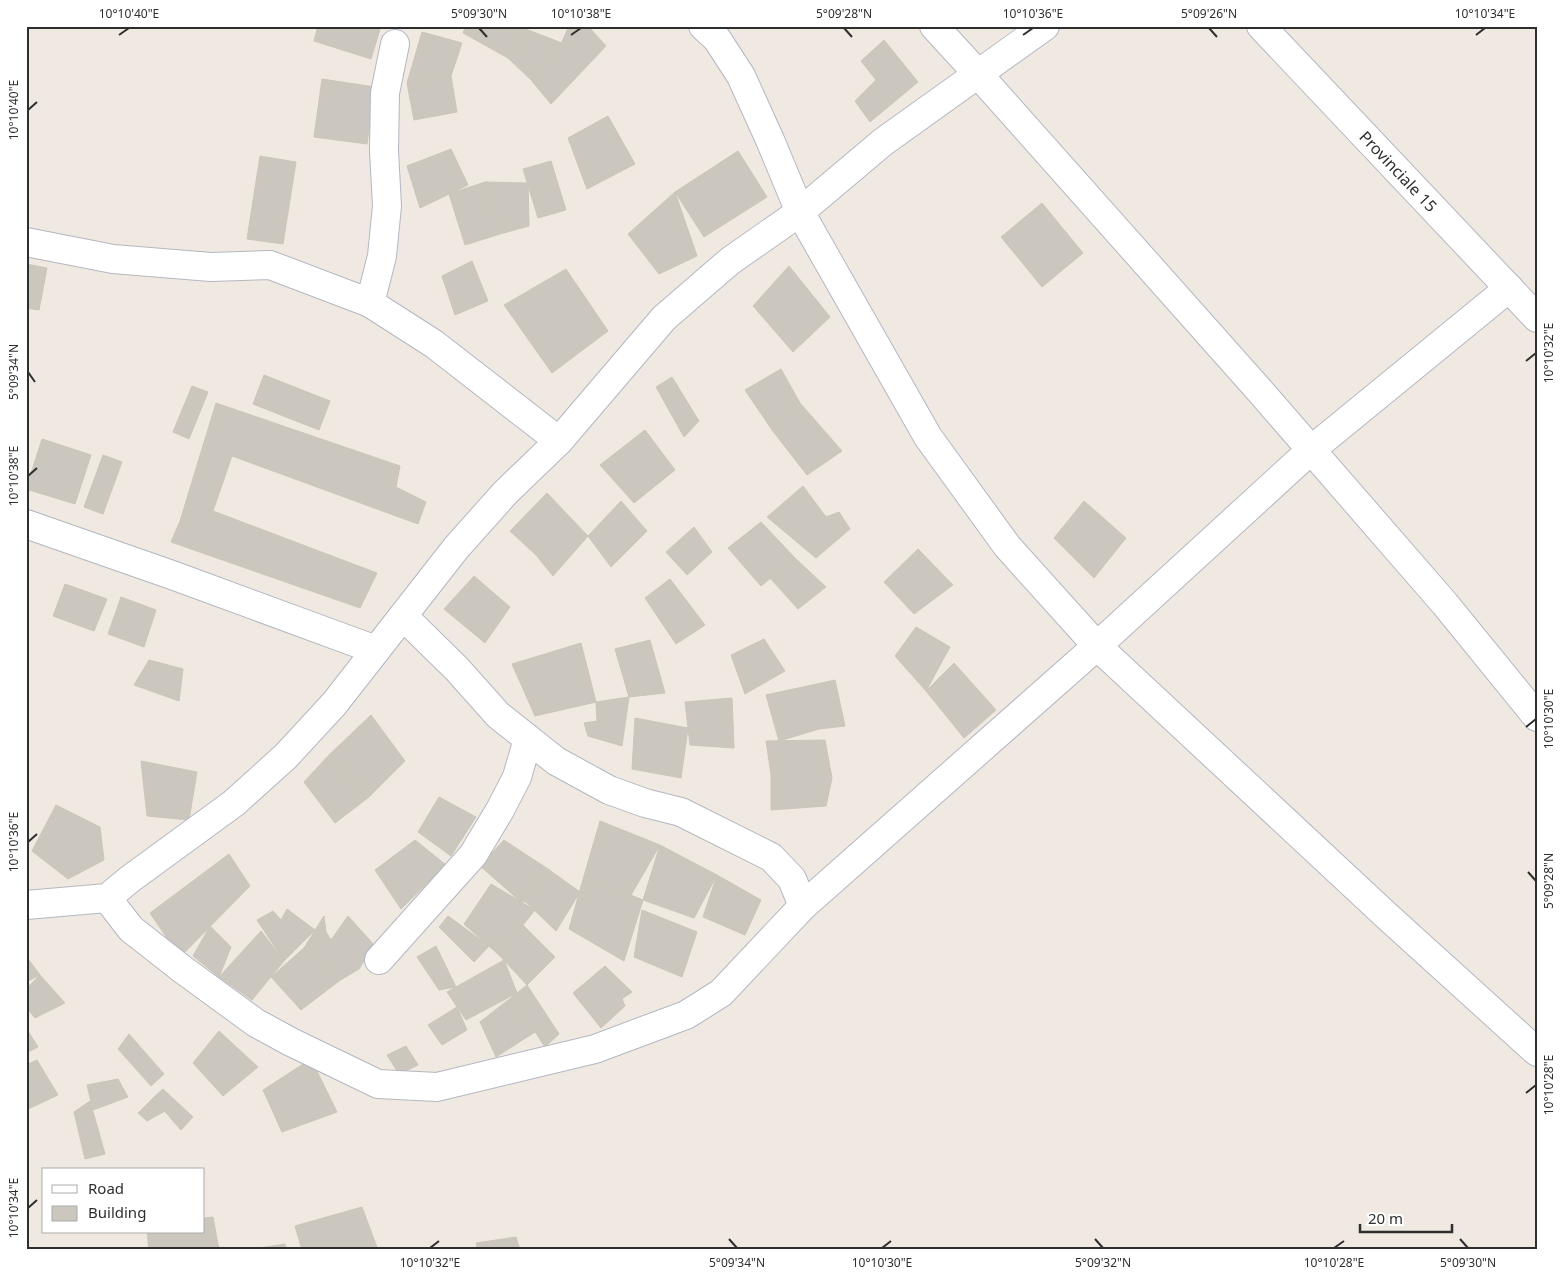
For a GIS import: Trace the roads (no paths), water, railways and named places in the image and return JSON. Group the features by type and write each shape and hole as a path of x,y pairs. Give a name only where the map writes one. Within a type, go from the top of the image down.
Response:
{"street":[{"path":"703,26 717,39 741,76 800,212 928,437 1007,546 1097,646 1380,910 1537,1052"},
{"path":"934,26 1311,450 1445,604 1537,718"},
{"path":"26,905 107,898 234,803 286,756 334,704 456,548 558,441 664,318 730,261 800,212 883,142 1045,26"},
{"name":"Provinciale 15","path":"1261,26 1537,318"},
{"path":"370,303 382,256 387,206 384,151 385,93 395,44"},
{"path":"26,242 113,259 211,267 270,265 370,303 434,344 558,441"},
{"path":"107,898 131,929 256,1023 378,1084 437,1087 595,1049 686,1015 720,993 803,906 1097,646 1311,450 1509,288"},
{"path":"26,524 376,650"},
{"path":"403,616 457,669 498,715 556,762 609,790 682,812 771,857 792,879 803,906"},
{"path":"378,960 473,855 517,777 528,739"}]}
